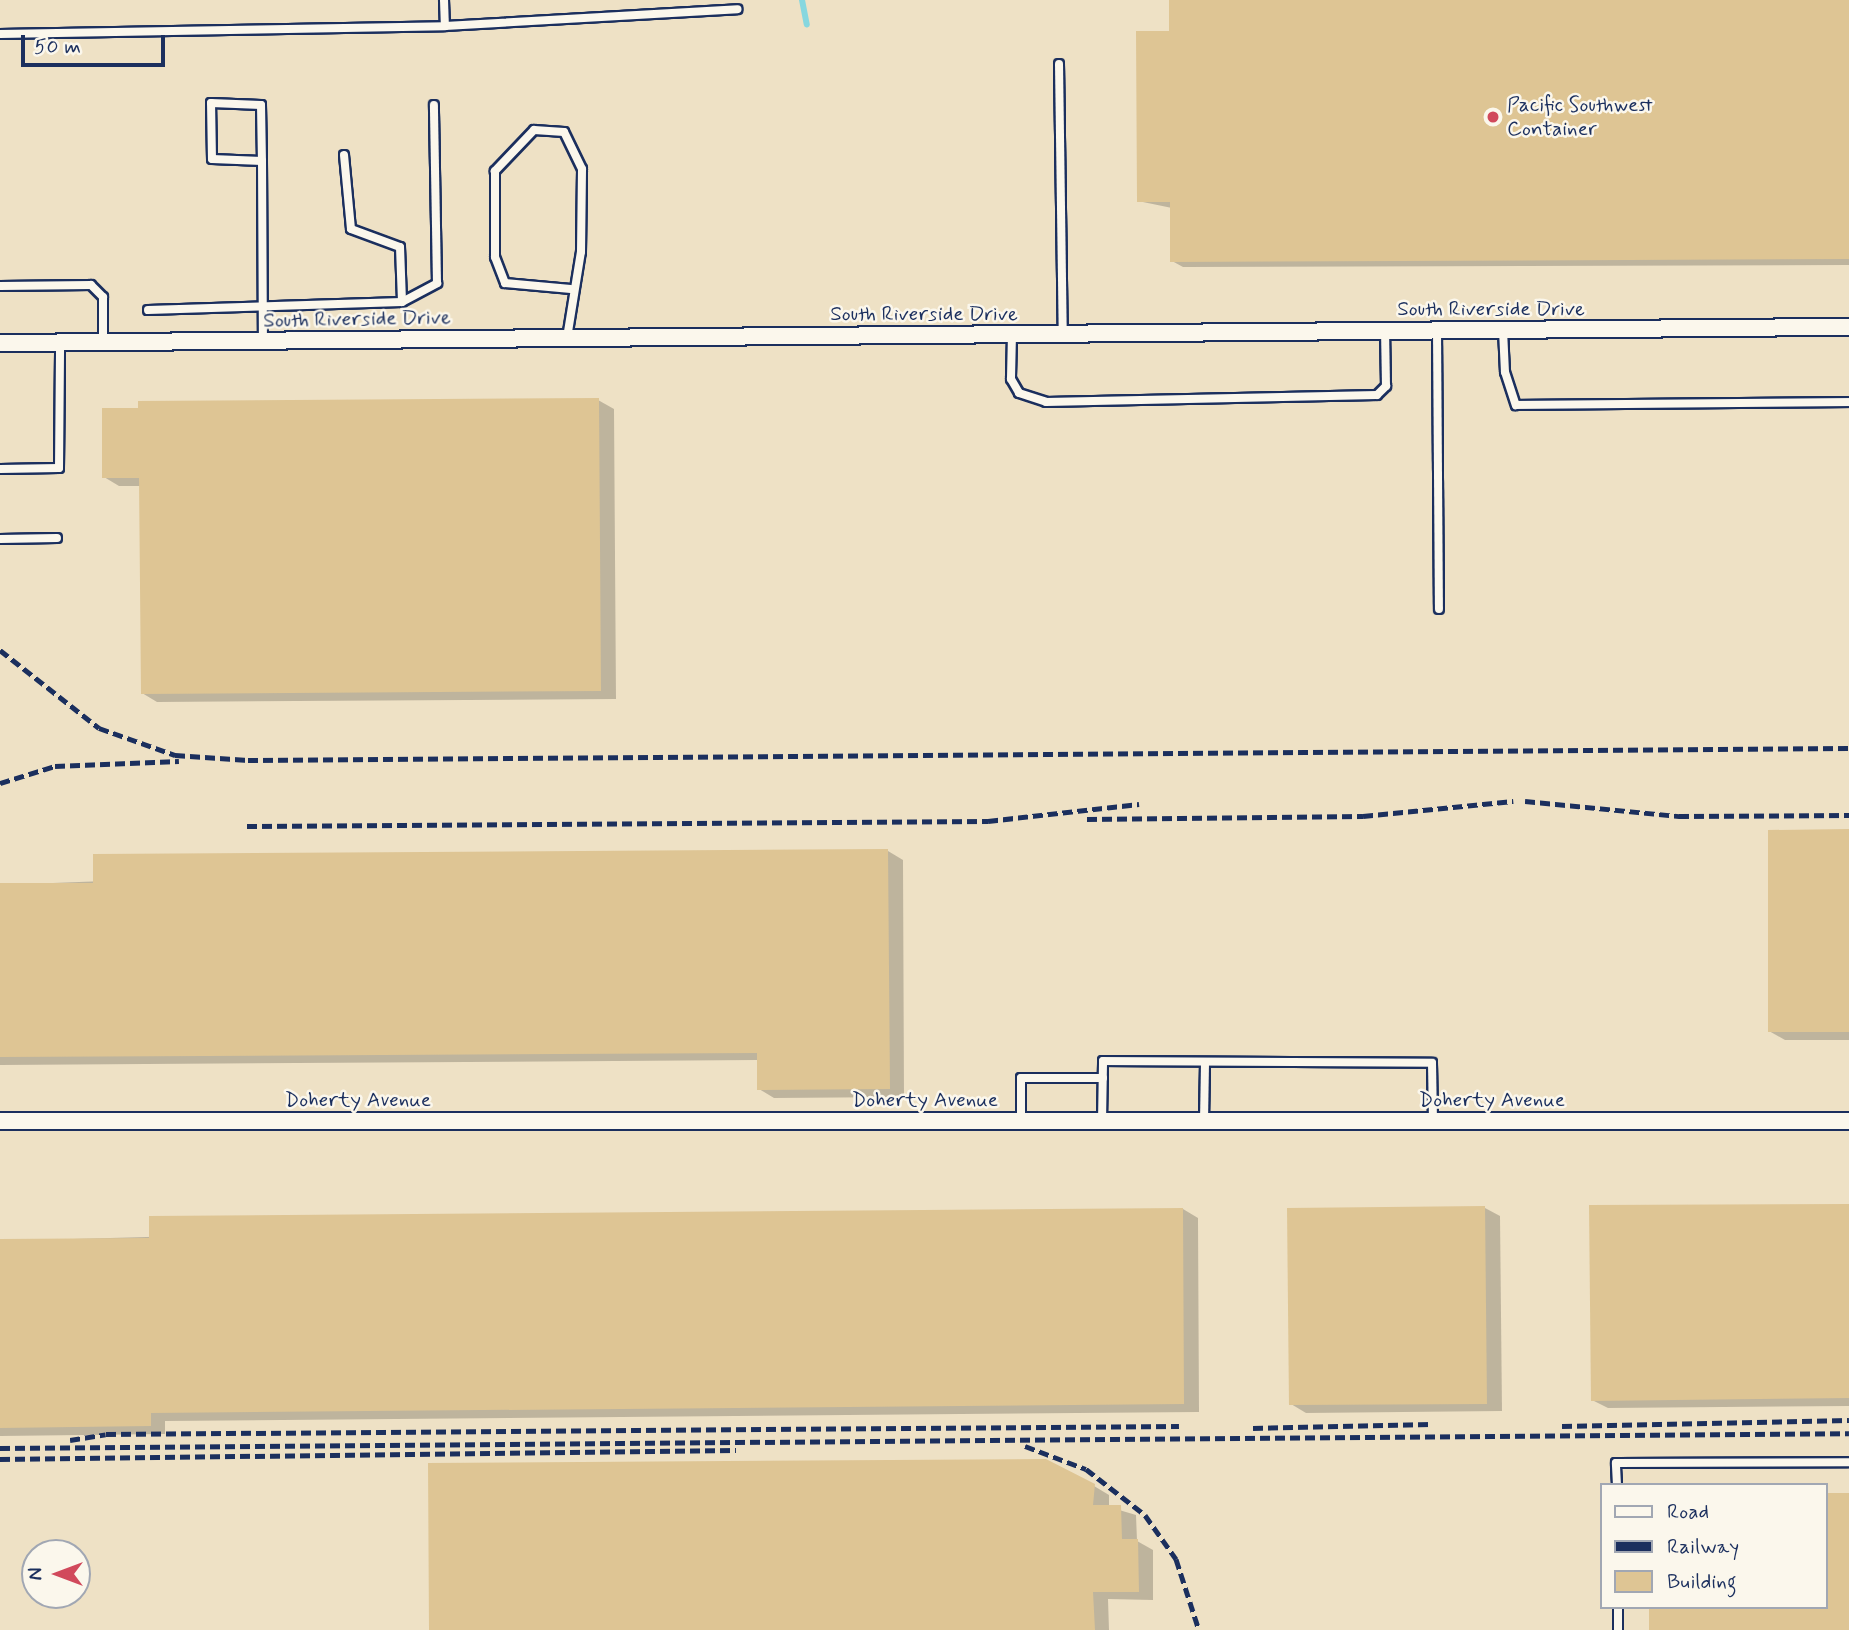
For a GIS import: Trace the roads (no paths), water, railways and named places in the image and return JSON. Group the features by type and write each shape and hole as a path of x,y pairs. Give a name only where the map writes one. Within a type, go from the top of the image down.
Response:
{"street":[{"name":"South Riverside Drive","path":"0,343 1849,327"},
{"name":"Doherty Avenue","path":"0,1121 1849,1121"}],"lane":[{"path":"444,0 445,26"},
{"path":"0,34 445,26 738,9"},
{"path":"1059,64 1063,334"},
{"path":"262,161 212,159 211,103 261,105 262,161 262,308 263,341"},
{"path":"148,310 402,302 437,283 434,105"},
{"path":"567,338 571,289 581,252 582,169 564,132 534,130 495,171 495,257 505,283 571,289"},
{"path":"344,155 351,229 400,247 402,302"},
{"path":"0,286 91,285 103,297 103,342"},
{"path":"1503,330 1505,372 1516,405 1849,402"},
{"path":"1012,334 1011,379 1020,393 1046,402 1377,396 1386,386 1385,331"},
{"path":"1437,331 1439,609"},
{"path":"0,468 59,468 60,343"},
{"path":"0,539 57,538"},
{"path":"1102,1121 1102,1061 1432,1063 1433,1121"},
{"path":"1204,1121 1205,1062"},
{"path":"1021,1121 1021,1078 1102,1078"},
{"path":"1617,1483 1616,1463 1849,1462"},
{"path":"1618,1609 1618,1630"}],"waterway":[{"path":"802,0 807,25"}],"railway":[{"path":"0,650 99,728 175,755 248,760 1849,748"},
{"path":"0,783 55,766 179,761"},
{"path":"1087,819 1363,816 1513,801"},
{"path":"1525,801 1679,816 1849,815"},
{"path":"247,826 988,821 1139,804"},
{"path":"1562,1426 1849,1420"},
{"path":"1253,1428 1431,1424"},
{"path":"70,1440 106,1434 1179,1426"},
{"path":"0,1448 1849,1433"},
{"path":"1025,1446 1086,1469 1145,1515 1176,1559 1199,1630"},
{"path":"0,1459 736,1450"}],"place":[{"name":"Pacific Southwest Container","path":"1493,117"}]}
